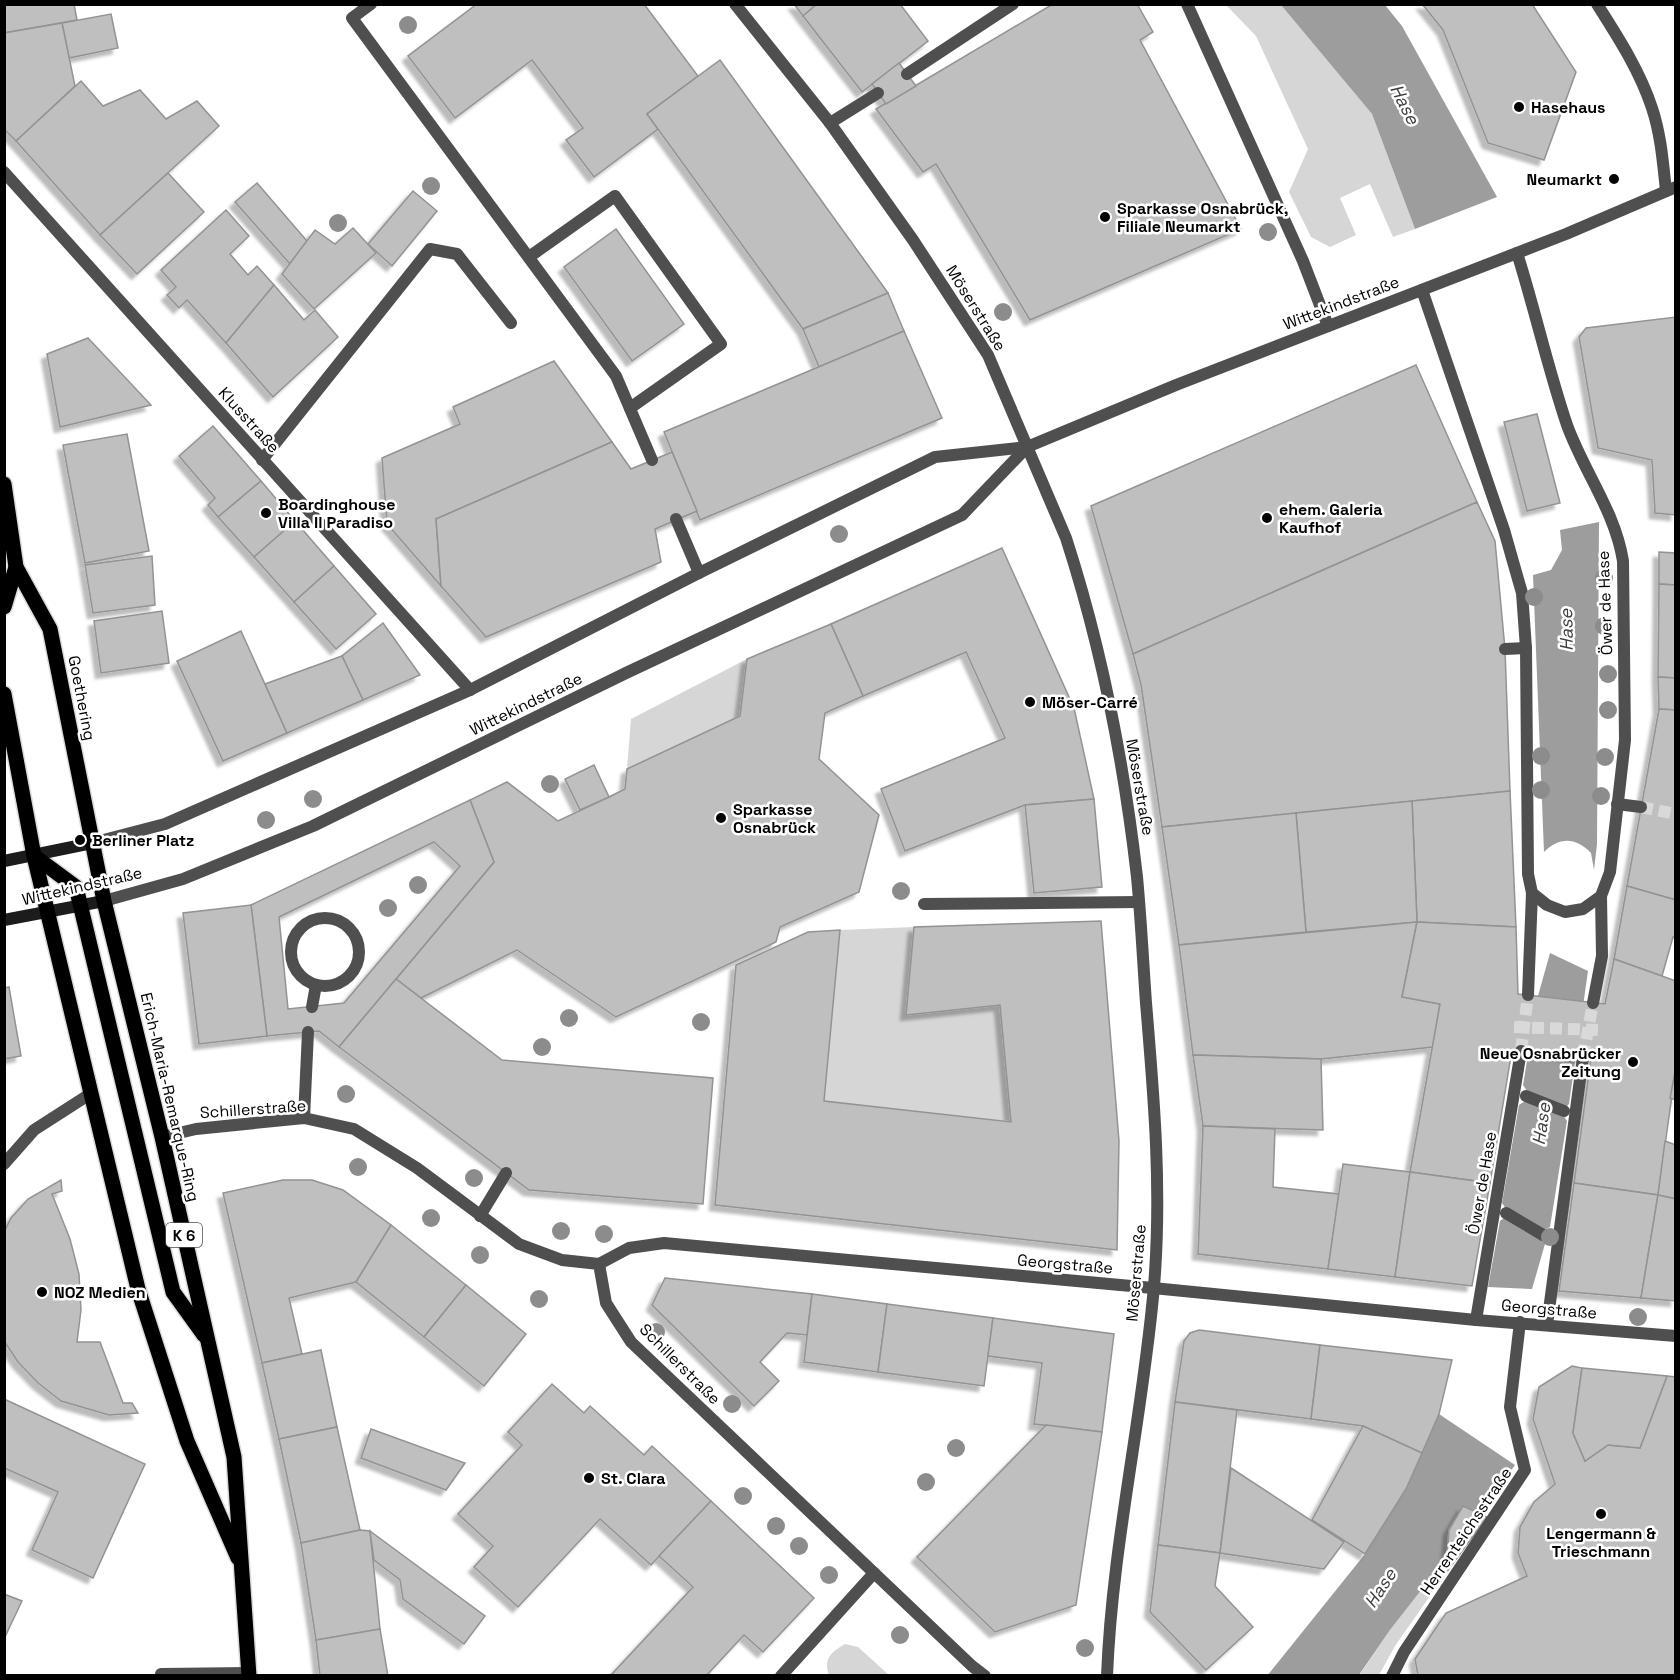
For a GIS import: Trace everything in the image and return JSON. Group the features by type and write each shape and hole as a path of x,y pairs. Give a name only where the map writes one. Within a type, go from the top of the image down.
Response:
{"main road":[{"name":"Goethering","path":"4,484 16,567 50,629 92,843"},
{"name":"Goethering","path":"4,608 16,567"},
{"path":"4,694 34,856 48,913"},
{"name":"Erich-Maria-Remarque-Ring","path":"92,843 162,1137 234,1457 244,1572 249,1675"},
{"name":"Wittekindstraße","path":"4,861 92,843"},
{"path":"34,856 76,887 172,1292 209,1341"},
{"name":"Wittekindstraße","path":"4,920 104,901"},
{"name":"Erich-Maria-Remarque-Ring","path":"48,913 138,1289 187,1440 244,1572"}],"street":[{"path":"371,4 352,18 616,376 652,460"},
{"name":"Möserstraße","path":"735,4 830,123 913,240 988,355 1066,538 1107,694 1131,830 1139,902 1157,1122 1158,1231 1154,1288 1111,1620 1107,1676"},
{"path":"907,74 1013,4"},
{"path":"1187,4 1303,261 1328,326"},
{"path":"1597,4 1629,57 1652,106 1671,189"},
{"path":"830,123 878,93"},
{"name":"Klusstraße","path":"4,172 470,690"},
{"name":"Wittekindstraße","path":"92,843 165,824 470,690 699,573 935,457 1027,447 1517,253 1671,189"},
{"path":"529,257 615,196 721,344 630,408"},
{"path":"262,460 430,249 457,254 511,323"},
{"name":"Öwer de Hase","path":"1517,253 1568,427 1607,507 1620,542 1623,561 1625,740 1610,872 1601,896 1602,956 1593,1003"},
{"path":"1422,290 1504,530 1522,593 1526,648 1528,874 1532,893 1528,995"},
{"name":"Wittekindstraße","path":"104,901 183,879 313,826 626,673 962,515 1027,447"},
{"path":"676,519 699,573"},
{"path":"1505,649 1526,648"},
{"path":"1617,804 1641,807"},
{"path":"1532,893 1547,905 1565,912 1583,909 1601,896"},
{"path":"924,904 1139,902"},
{"path":"312,920 335,920 353,934 358,956 348,976 338,982 316,985 302,977 295,968 291,946 295,934 312,920"},
{"path":"312,1007 316,985"},
{"path":"304,1118 308,1032"},
{"name":"Öwer de Hase","path":"1476,1320 1521,1051"},
{"path":"1547,1325 1583,1057"},
{"path":"4,1164 34,1130 90,1094"},
{"path":"1526,1096 1564,1112"},
{"name":"Schillerstraße","path":"162,1137 196,1129 304,1118 354,1129 417,1168 519,1244 562,1260 599,1264 606,1303 631,1342 985,1676"},
{"path":"480,1216 506,1173"},
{"name":"Öwer de Hase","path":"1506,1213 1543,1235"},
{"name":"Georgstraße","path":"599,1264 629,1248 664,1244 1154,1288 1476,1320 1676,1336"},
{"name":"Herrenteichsstraße","path":"1392,1676 1404,1652 1526,1470 1510,1407 1520,1322"},
{"path":"781,1676 874,1573"},
{"path":"161,1674 249,1675"}],"shaded area":[{"path":"1226,5 1281,5 1372,114 1415,229 1393,237 1370,184 1340,198 1356,235 1330,247 1311,237 1289,192 1308,149 1256,36"},
{"path":"747,659 740,716 627,769 631,719"},
{"path":"914,927 906,1015 1000,1005 1011,1122 824,1101 840,930"},
{"path":"1447,1557 1446,1573 1395,1646 1379,1675 1359,1676 1390,1630"},
{"path":"845,1644 858,1647 889,1675 829,1675 828,1660"}],"water":[{"name":"Hase","path":"1281,5 1385,5 1402,26 1497,197 1415,229 1372,114"},
{"name":"Hase","path":"1599,522 1597,844 1594,870 1591,853 1579,844 1562,842 1544,852 1533,575 1551,570 1562,550 1560,530"},
{"name":"Hase","path":"1550,953 1588,971 1569,1104 1564,1109 1563,1115 1567,1121 1550,1227 1544,1230 1542,1239 1545,1244 1532,1289 1488,1287 1500,1221 1505,1217 1506,1209 1502,1203 1519,1105 1525,1101 1527,1091 1523,1085 1538,996"},
{"name":"Hase","path":"1439,1414 1515,1465 1481,1514 1463,1507 1449,1530 1447,1557 1390,1630 1359,1675 1267,1676 1365,1554 1406,1489"}],"building":[{"path":"4,4 74,4 77,20 4,33"},
{"path":"477,4 644,4 698,76 647,114 658,129 594,177 566,140 583,128 532,60 455,118 408,56"},
{"path":"794,4 817,4 803,16"},
{"path":"817,4 900,4 928,41 862,92 803,16"},
{"path":"1053,4 1137,4 1153,32 1140,40 1241,229 1030,320 936,164 923,172 876,109"},
{"name":"Hasehaus","path":"1422,4 1532,4 1576,72 1544,160 1488,143 1443,30"},
{"path":"111,14 118,48 69,58 62,23"},
{"path":"62,23 75,86 16,141 4,129 4,33"},
{"path":"720,60 888,293 803,329 647,114"},
{"path":"899,63 916,86 886,104 872,84"},
{"path":"81,81 103,106 140,90 166,119 197,101 219,126 100,235 16,141"},
{"path":"168,173 204,212 137,274 100,235"},
{"path":"257,183 307,241 290,264 235,202"},
{"path":"413,191 437,211 392,266 368,244"},
{"path":"226,210 249,236 230,254 248,275 257,266 274,285 226,343 187,300 179,308 167,295 176,287 161,270"},
{"path":"353,228 376,253 314,309 282,274 315,230 335,244"},
{"path":"616,229 684,324 632,361 564,267"},
{"path":"274,285 304,320 315,310 338,337 273,397 226,343"},
{"path":"888,293 904,331 819,367 803,329"},
{"path":"1676,317 1676,515 1655,513 1652,460 1598,448 1579,337 1586,328"},
{"path":"904,331 942,418 700,520 664,432"},
{"path":"88,338 151,405 60,427 47,354"},
{"path":"554,361 612,442 436,519 441,586 387,524 382,458 460,424 453,407"},
{"name":"ehem. Galeria Kaufhof","path":"1416,365 1477,502 1133,654 1091,506"},
{"path":"1537,414 1560,503 1527,511 1504,422"},
{"path":"213,426 261,481 218,517 208,505 215,498 179,456"},
{"path":"127,434 149,551 85,563 63,445"},
{"path":"612,442 631,469 672,452 697,511 655,529 661,562 486,637 441,586 436,519"},
{"path":"261,481 295,521 254,557 218,517"},
{"path":"1477,502 1495,541 1505,649 1510,791 1162,827 1141,685 1133,654"},
{"path":"295,521 334,566 294,602 254,557"},
{"name":"Möser-Carré","path":"1002,548 1074,708 1094,799 1025,805 905,851 881,789 1005,738 966,652 863,696 831,624"},
{"path":"1659,552 1676,553 1676,585 1659,584"},
{"path":"152,556 155,605 93,613 85,565"},
{"path":"334,566 376,614 336,649 294,602"},
{"path":"1659,584 1676,585 1676,678 1658,677"},
{"path":"162,611 169,663 101,673 94,621"},
{"path":"383,623 420,675 363,700 342,656"},
{"name":"Sparkasse Osnabrück","path":"831,624 863,696 825,713 819,759 879,815 859,892 780,927 776,942 616,1017 517,950 421,998 396,979 494,862 470,800 507,782 558,821 609,797 625,789 627,769 740,716 747,659"},
{"path":"241,631 287,733 223,761 177,661"},
{"path":"342,656 363,700 287,733 265,684"},
{"path":"1658,677 1676,678 1676,710 1659,709"},
{"path":"1659,709 1676,710 1676,900 1627,886"},
{"path":"594,765 609,797 580,810 565,779"},
{"path":"1510,791 1516,927 1417,922 1412,801"},
{"path":"1094,799 1102,887 1034,893 1025,805"},
{"path":"470,800 494,862 339,1047 319,1031 267,1036 251,905","holes":["434,842 460,866 344,1003 288,1009 279,917"]},
{"path":"1412,801 1417,922 1306,932 1296,813"},
{"path":"1296,813 1306,932 1179,945 1162,827"},
{"path":"1627,886 1676,900 1676,937 1673,937 1662,976 1614,959"},
{"path":"251,905 267,1036 199,1044 183,913"},
{"path":"1101,921 1119,1141 1117,1250 715,1205 736,965 808,932 840,930 824,1101 1011,1122 1000,1005 906,1015 914,927"},
{"path":"1417,922 1402,997 1440,1004 1433,1047 1321,1059 1193,1055 1179,945"},
{"name":"Neue Osnabrücker Zeitung","path":"1417,922 1516,927 1518,994 1605,1004 1614,959 1676,981 1676,1067 1658,1195 1574,1183 1591,1058 1512,1050 1490,1183 1410,1172 1440,1004 1402,997"},
{"path":"396,979 502,1060 713,1078 703,1204 529,1190 339,1047"},
{"path":"9,987 21,1056 4,1059 4,988"},
{"path":"1193,1055 1321,1059 1323,1130 1203,1126"},
{"path":"1676,1067 1676,1100 1670,1098"},
{"path":"1203,1126 1275,1129 1273,1187 1339,1194 1328,1269 1198,1254"},
{"path":"1665,1141 1676,1145 1676,1199 1658,1195"},
{"path":"1343,1164 1410,1172 1395,1277 1328,1269"},
{"path":"1410,1172 1490,1183 1472,1286 1395,1277"},
{"name":"NOZ Medien","path":"61,1180 62,1191 52,1194 70,1239 79,1274 81,1310 77,1342 100,1342 123,1403 132,1403 138,1413 109,1415 61,1401 38,1383 18,1362 4,1341 4,1232 11,1218 28,1199"},
{"path":"283,1180 312,1180 343,1190 391,1225 356,1282 289,1298 302,1354 262,1363 223,1193"},
{"path":"1574,1183 1658,1195 1641,1298 1559,1291"},
{"path":"1658,1195 1676,1199 1676,1301 1641,1298"},
{"path":"391,1225 466,1285 424,1337 356,1282"},
{"path":"665,1278 812,1294 807,1335 787,1333 760,1362 779,1381 754,1406 652,1305"},
{"path":"466,1285 526,1334 484,1386 424,1337"},
{"path":"812,1294 887,1304 878,1372 804,1362"},
{"path":"887,1304 993,1318 984,1386 878,1372"},
{"path":"993,1318 1114,1334 1102,1432 1034,1424 1042,1363 988,1356"},
{"path":"1199,1330 1320,1345 1311,1419 1175,1402 1184,1341 1190,1333"},
{"path":"1320,1345 1452,1360 1439,1414 1422,1453 1363,1426 1311,1419"},
{"path":"321,1350 337,1427 279,1439 262,1363"},
{"name":"Lengermann & Trieschmann","path":"1572,1366 1582,1368 1573,1433 1585,1461 1608,1445 1640,1448 1667,1376 1676,1377 1676,1676 1418,1676 1415,1659 1446,1613 1527,1576 1518,1553 1520,1527 1534,1502 1555,1484 1533,1419 1539,1387"},
{"path":"1582,1368 1667,1376 1640,1448 1608,1445 1585,1461 1573,1433"},
{"name":"St. Clara","path":"552,1384 584,1413 590,1406 644,1455 652,1446 711,1501 651,1565 600,1519 518,1607 474,1567 493,1546 458,1514 522,1445 508,1432"},
{"path":"4,1399 145,1464 93,1578 32,1550 58,1492 4,1468"},
{"path":"1175,1402 1237,1410 1220,1553 1158,1545"},
{"path":"1046,1425 1102,1432 1076,1605 995,1632 917,1557"},
{"path":"1363,1426 1422,1453 1406,1489 1365,1554 1312,1520"},
{"path":"337,1427 360,1530 301,1543 279,1439"},
{"path":"371,1429 465,1463 446,1490 361,1458"},
{"path":"1231,1468 1344,1542 1324,1569 1220,1553"},
{"path":"711,1501 814,1598 763,1652 744,1635 706,1676 610,1676 693,1587 659,1556"},
{"path":"1463,1506 1487,1517 1446,1573 1449,1530"},
{"path":"360,1530 370,1531 380,1629 316,1640 301,1543"},
{"path":"370,1531 485,1616 464,1644 403,1599 400,1580 374,1560"},
{"path":"1158,1545 1220,1553 1215,1586 1253,1627 1206,1670 1150,1612"},
{"path":"4,1594 22,1601 4,1639"},
{"path":"380,1629 388,1676 320,1676 316,1640"}],"tunnel":[{"path":"1641,807 1676,814"},
{"path":"1521,1051 1528,995"},
{"path":"1583,1057 1593,1003"},
{"path":"1514,1027 1599,1030"}],"place":[{"name":"Hasehaus","path":"1519,107"},
{"name":"Neumarkt","path":"1614,179"},
{"name":"Sparkasse Osnabrück, Filiale Neumarkt","path":"1105,217"},
{"name":"Boardinghouse Villa Il Paradiso","path":"266,513"},
{"name":"ehem. Galeria Kaufhof","path":"1267,518"},
{"name":"Möser-Carré","path":"1030,702"},
{"name":"Sparkasse Osnabrück","path":"721,818"},
{"name":"Berliner Platz","path":"80,840"},
{"name":"Neue Osnabrücker Zeitung","path":"1633,1062"},
{"name":"NOZ Medien","path":"42,1292"},
{"name":"St. Clara","path":"589,1478"},
{"name":"Lengermann & Trieschmann","path":"1601,1514"}]}
